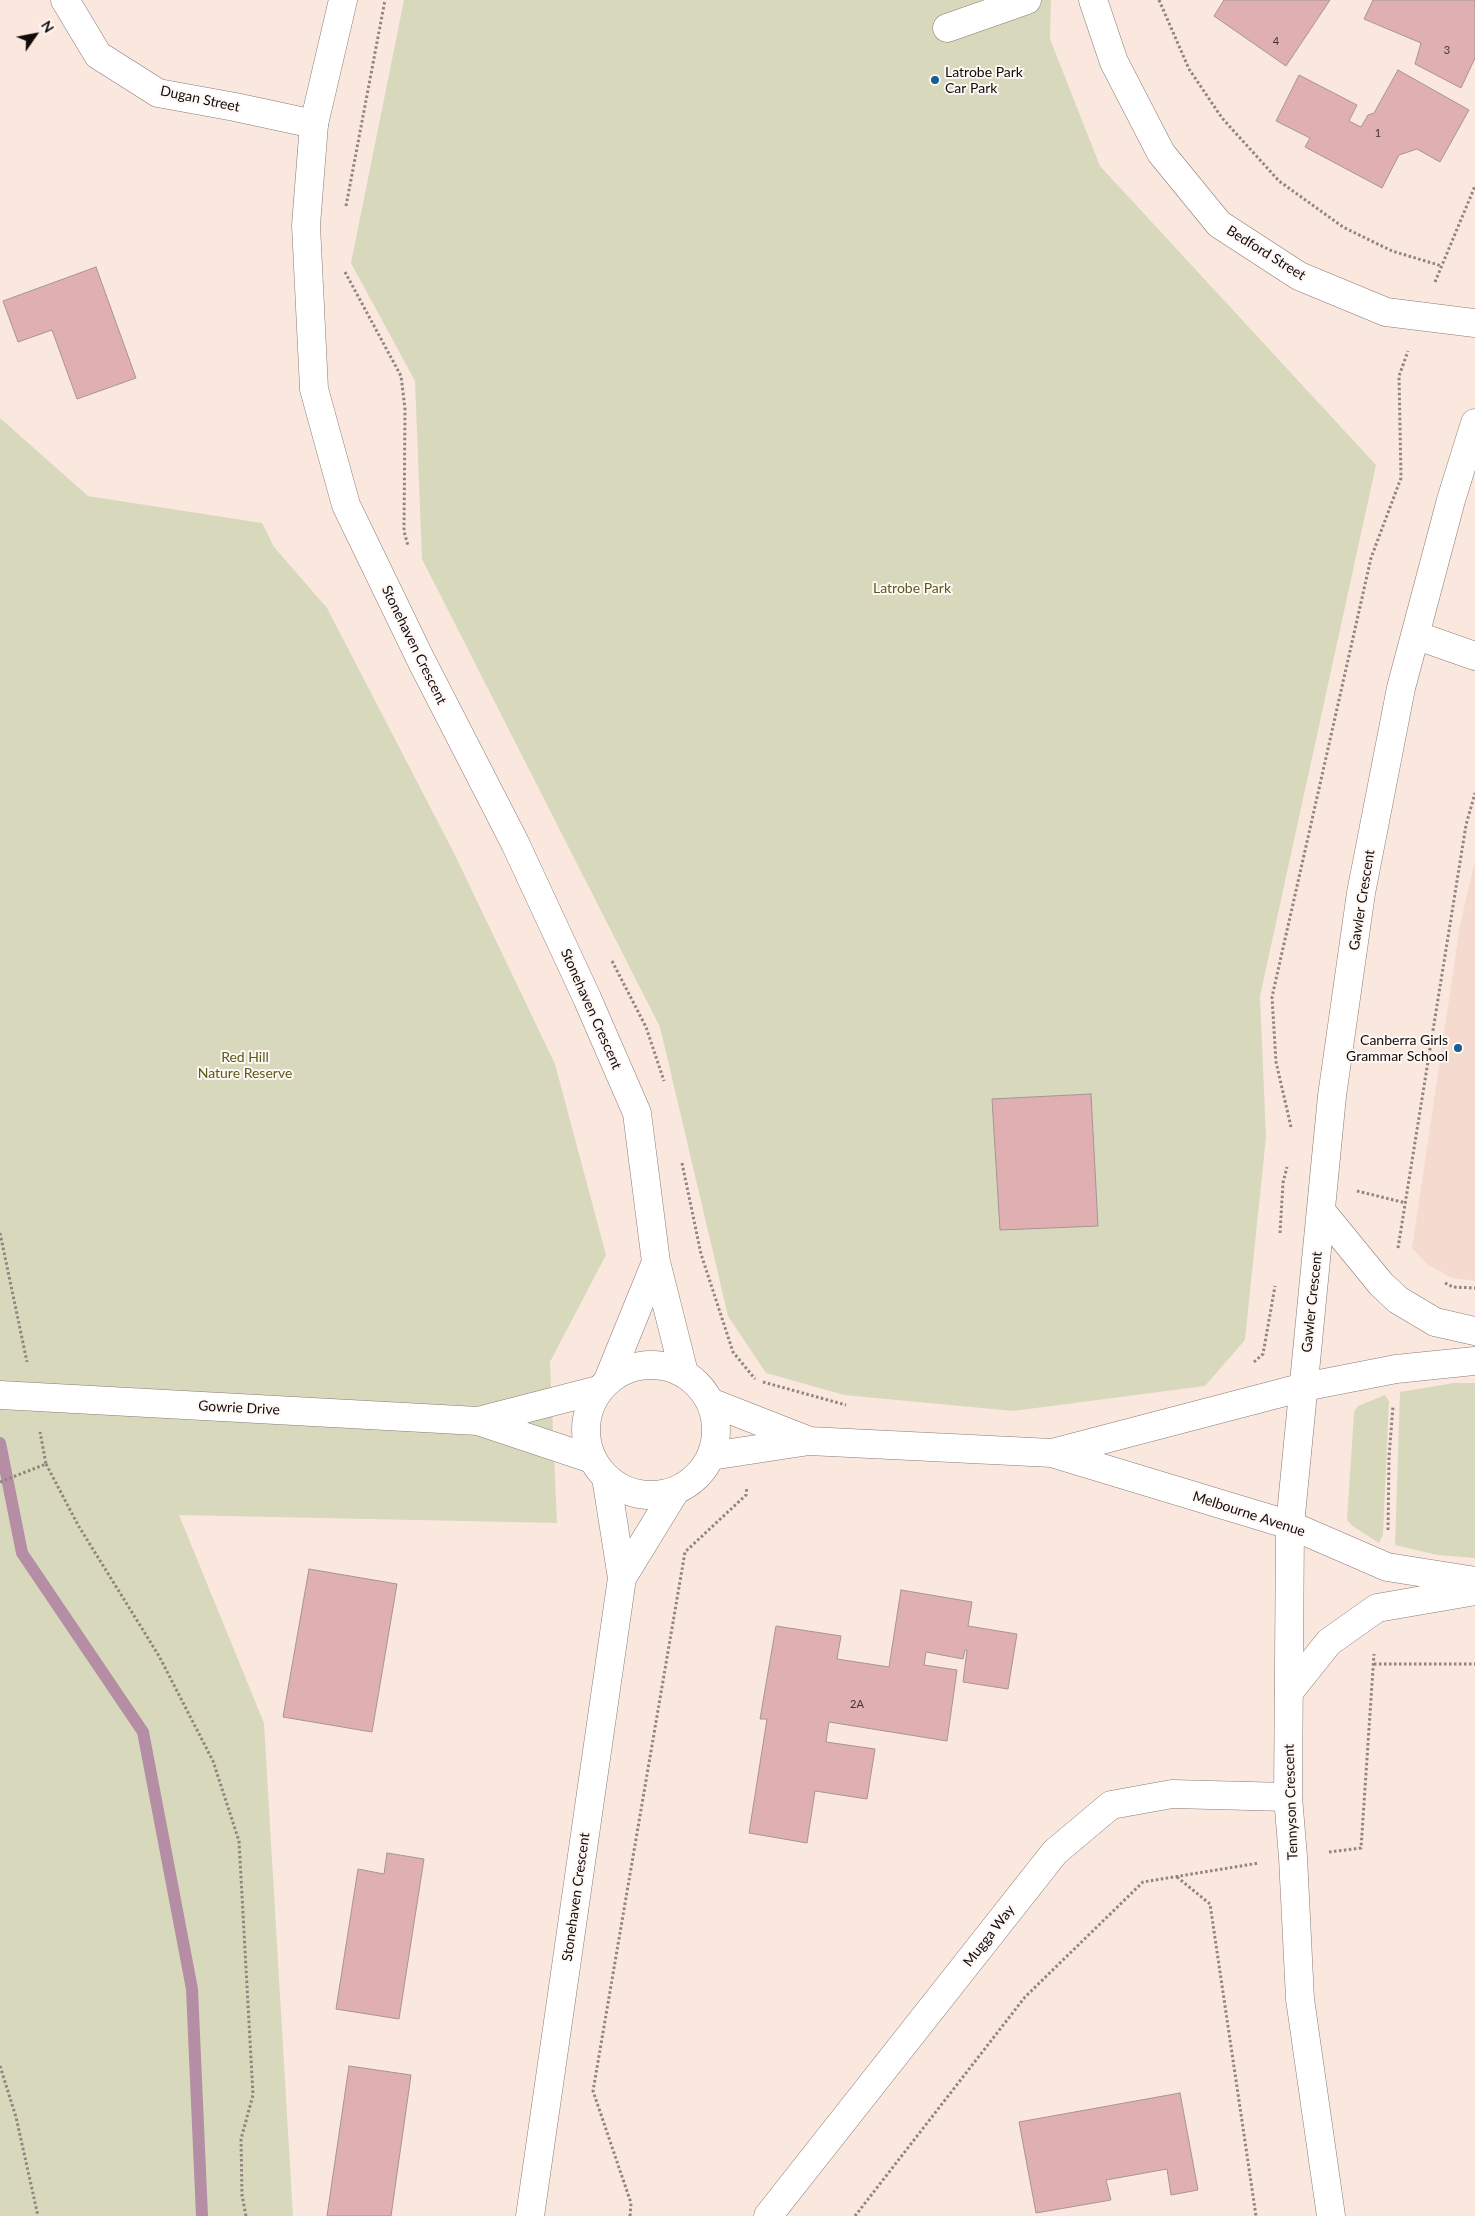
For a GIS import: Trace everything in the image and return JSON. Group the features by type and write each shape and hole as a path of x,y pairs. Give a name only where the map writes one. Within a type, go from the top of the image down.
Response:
{"main road":[{"name":"Dugan Street","path":"65,0 98,54 158,93 314,124"},
{"name":"Stonehaven Crescent","path":"344,0 314,124 306,225 314,389 346,505 421,660 515,843 587,998 637,1114 656,1262 684,1373"},
{"path":"947,28 1026,0"},
{"name":"Bedford Street","path":"1093,0 1114,62 1161,152 1219,224 1299,276 1386,312 1475,323"},
{"name":"Gawler Crescent","path":"1304,1387 1332,1096 1361,893 1401,688 1451,500 1475,423"},
{"path":"1415,635 1475,656"},
{"path":"1322,1212 1381,1284 1398,1300 1435,1322 1475,1331"},
{"name":"Stonehaven Crescent","path":"603,1385 656,1262"},
{"name":"Melbourne Avenue","path":"1052,1453 1304,1387 1396,1369 1475,1361"},
{"path":"644,1364 665,1366 684,1373 699,1385 710,1402 715,1420 716,1438 711,1456 703,1470 691,1482 676,1490 658,1495 640,1494 621,1488 599,1468 586,1441 586,1422 603,1385 625,1369 644,1364"},
{"name":"Gowrie Drive","path":"478,1421 603,1385"},
{"name":"Tennyson Crescent","path":"1304,1387 1290,1525 1288,1797 1300,1999 1331,2216"},
{"name":"Gowrie Drive","path":"14,1395 478,1421 599,1468"},
{"name":"Melbourne Avenue","path":"710,1402 809,1441"},
{"name":"Melbourne Avenue","path":"711,1456 809,1441 1052,1453 1290,1525 1387,1568 1475,1581"},
{"name":"Stonehaven Crescent","path":"530,2216 622,1578 599,1468"},
{"name":"Stonehaven Crescent","path":"622,1578 676,1490"},
{"path":"1289,1692 1329,1642 1377,1608 1475,1591"},
{"name":"Mugga Way","path":"768,2216 1055,1852 1111,1805 1172,1794 1288,1797"}],"path":[{"path":"345,209 385,0"},
{"path":"1159,0 1189,69 1216,110 1279,181 1343,228 1392,251 1442,266"},
{"path":"1292,1130 1276,1062 1272,997 1371,558 1401,478 1399,376 1420,317 1475,186"},
{"path":"344,270 401,376 405,409 404,531 409,550"},
{"path":"1398,1300 1396,1263 1466,825 1475,793"},
{"path":"610,957 646,1027 665,1083"},
{"path":"681,1159 701,1254 733,1352 755,1379 850,1406"},
{"path":"1280,1241 1283,1184 1287,1166"},
{"path":"0,1233 14,1395"},
{"path":"1250,1366 1263,1354 1276,1279"},
{"path":"1453,1287 1475,1288"},
{"path":"1387,1568 1389,1457 1396,1369"},
{"path":"39,1427 46,1464 78,1525 159,1656 213,1761 238,1841 253,2095 241,2140 242,2195 246,2216"},
{"path":"0,1482 46,1464"},
{"path":"630,2216 631,2204 593,2091 685,1552 746,1494"},
{"path":"855,2216 1025,1997 1143,1882 1293,1857 1361,1848 1377,1608"},
{"path":"1374,1664 1475,1664"},
{"path":"1176,1877 1210,1904 1256,2216"},
{"path":"0,2066 16,2117 38,2216"}],"shaded area":[{"name":"Canberra Girls Grammar School","path":"1475,860 1475,1281 1452,1278 1428,1265 1412,1248 1460,925"}],"green space":[{"name":"Latrobe Park","path":"404,0 1051,0 1050,39 1100,166 1376,465 1260,996 1266,1137 1245,1340 1205,1386 1013,1411 844,1395 766,1373 728,1316 660,1027 422,559 415,381 351,263"},
{"name":"Red Hill Nature Reserve","path":"0,418 88,496 262,523 274,547 327,608 454,853 555,1064 606,1255 550,1362 557,1523 179,1515 264,1723 293,2216 0,2216"},
{"path":"1454,1383 1475,1383 1475,1558 1437,1555 1395,1545 1400,1392"},
{"path":"1385,1395 1389,1401 1383,1535 1379,1543 1354,1527 1347,1520 1354,1412 1358,1406"}],"building":[{"path":"1224,0 1330,0 1286,66 1214,16"},
{"path":"1373,0 1475,0 1475,58 1461,88 1415,64 1421,43 1364,19"},
{"path":"1398,70 1469,110 1440,162 1417,149 1399,155 1382,188 1305,147 1310,138 1276,121 1299,75 1357,105 1349,121 1361,127 1368,115 1374,113"},
{"path":"96,267 136,378 77,399 52,330 18,342 3,301"},
{"path":"1091,1094 1098,1226 1000,1230 992,1099"},
{"path":"309,1569 397,1584 372,1732 283,1717"},
{"path":"901,1590 972,1602 968,1626 1017,1634 1008,1689 963,1682 967,1650 965,1650 963,1659 926,1652 924,1665 957,1670 947,1741 829,1722 826,1742 875,1749 867,1799 815,1791 807,1843 749,1833 767,1719 760,1719 776,1626 841,1636 837,1659 889,1667"},
{"path":"387,1853 424,1859 399,2019 336,2009 358,1869 384,1874"},
{"path":"349,2066 411,2075 391,2216 327,2216"},
{"path":"1180,2093 1198,2190 1171,2195 1167,2169 1106,2180 1111,2200 1036,2213 1019,2122"}],"waterway":[{"path":"0,1443 22,1553 143,1732 192,1989 202,2216"}],"place":[{"name":"Latrobe Park Car Park","path":"935,80"},
{"name":"Canberra Girls Grammar School","path":"1458,1048"}]}
